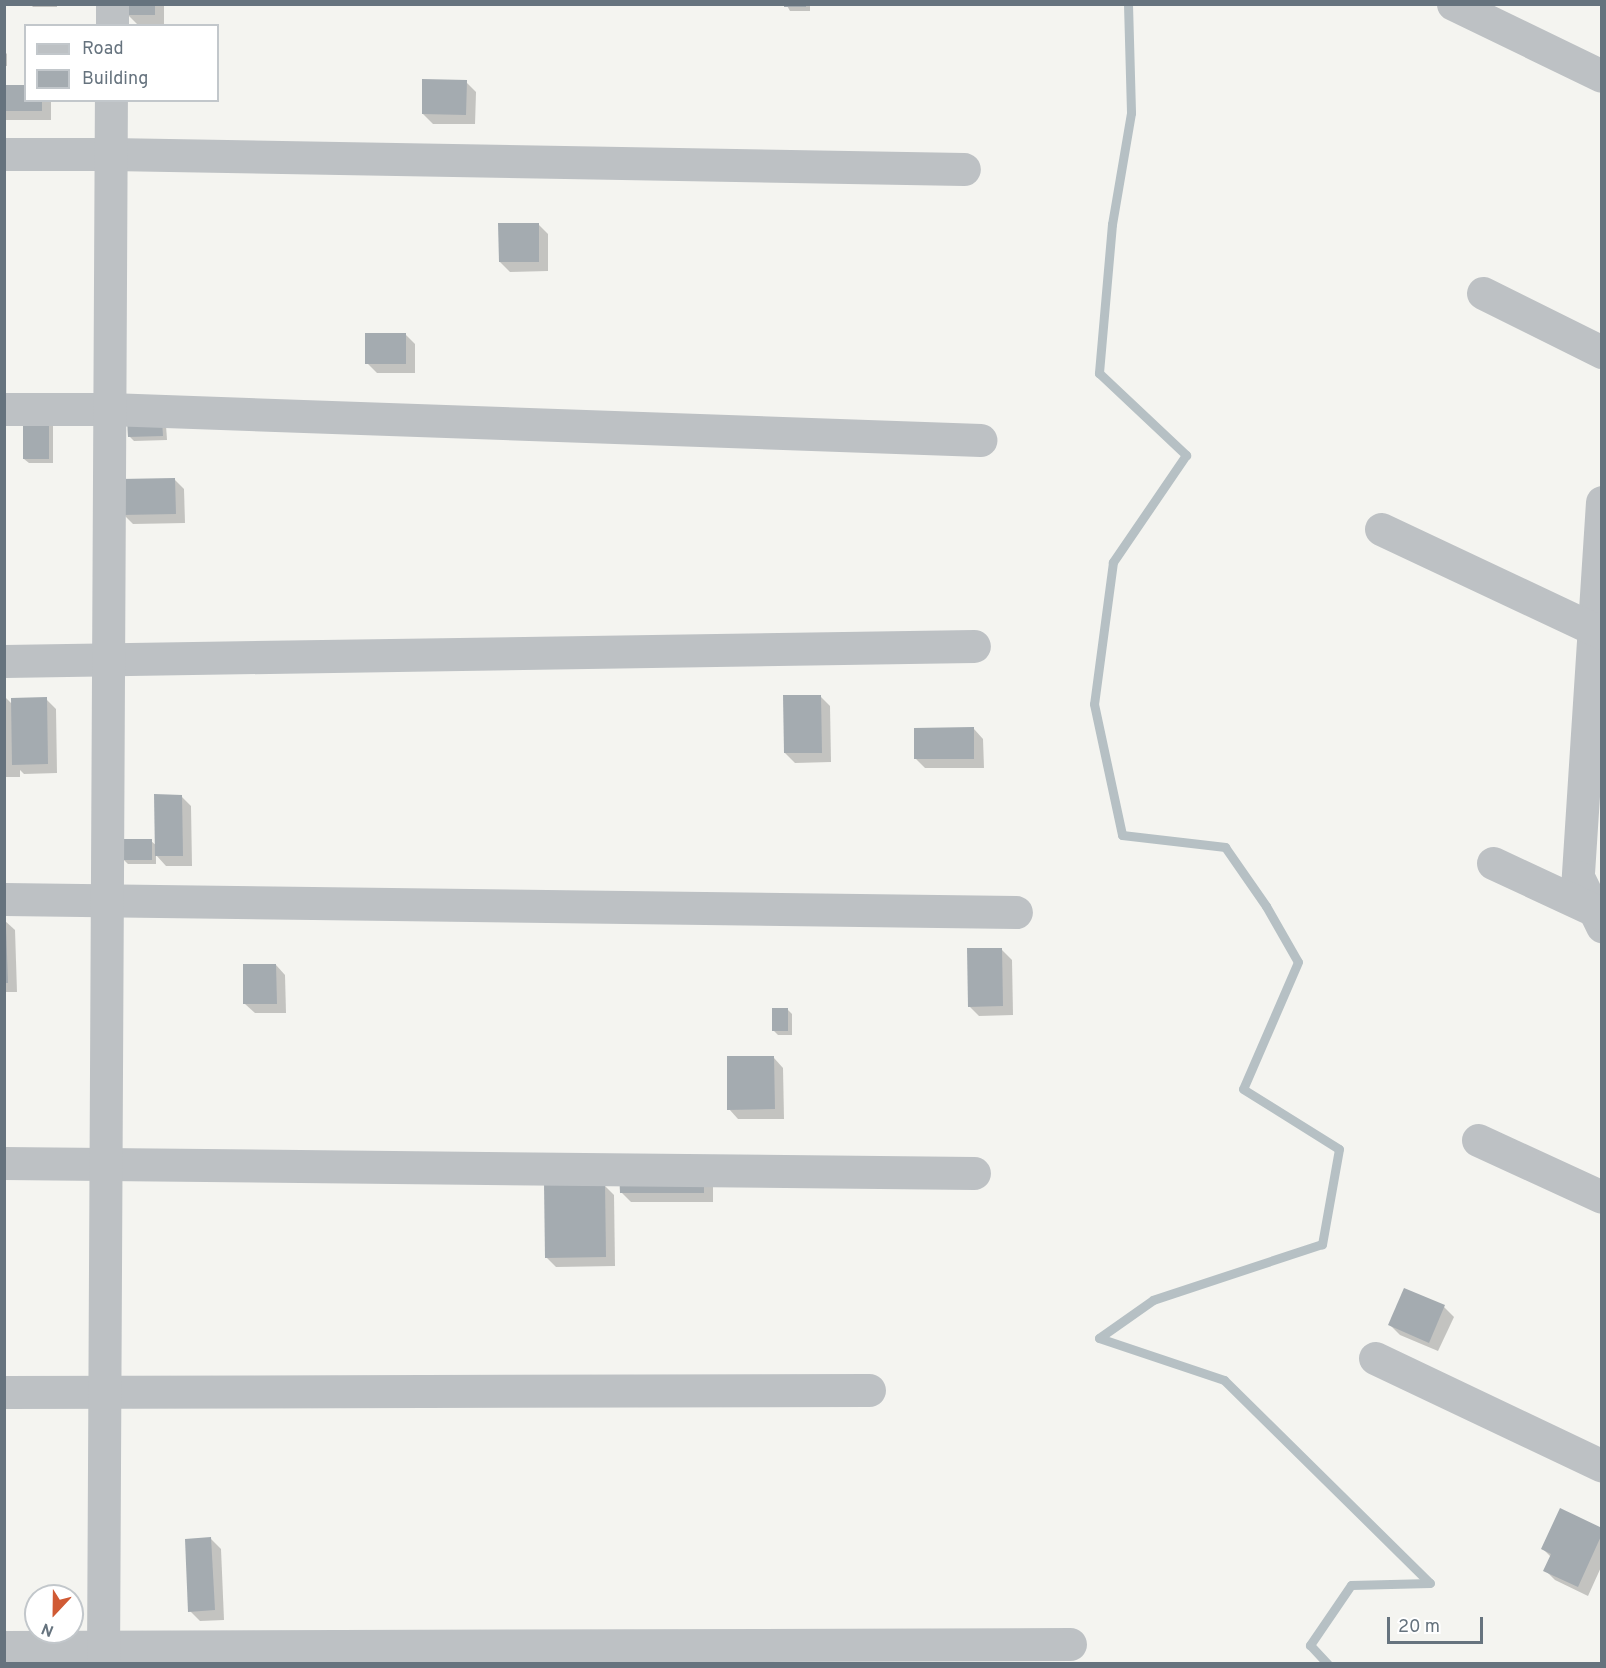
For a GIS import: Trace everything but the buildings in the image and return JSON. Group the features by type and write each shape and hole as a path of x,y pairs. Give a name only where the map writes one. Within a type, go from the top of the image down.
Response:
{"street":[{"path":"112,4 112,24"},
{"path":"1453,4 1602,76"},
{"path":"103,1655 111,102"},
{"path":"4,154 964,169"},
{"path":"1483,293 1602,352"},
{"path":"4,409 110,409 980,440"},
{"path":"1599,917 1578,877 1598,631 1602,501"},
{"path":"1382,529 1598,631"},
{"path":"4,661 974,646"},
{"path":"1493,862 1599,917"},
{"path":"4,899 1016,912"},
{"path":"1478,1140 1602,1197"},
{"path":"4,1163 974,1173"},
{"path":"1375,1358 1602,1466"},
{"path":"4,1392 869,1390"},
{"path":"4,1647 103,1655 1070,1644"}],"waterway":[{"path":"1128,4 1131,113 1112,224 1099,373 1186,455 1113,562 1094,704 1122,835 1225,847 1266,906 1298,962 1243,1089 1339,1149 1322,1244 1153,1300 1099,1338 1224,1380 1430,1583 1351,1585 1310,1645 1328,1664"}]}
